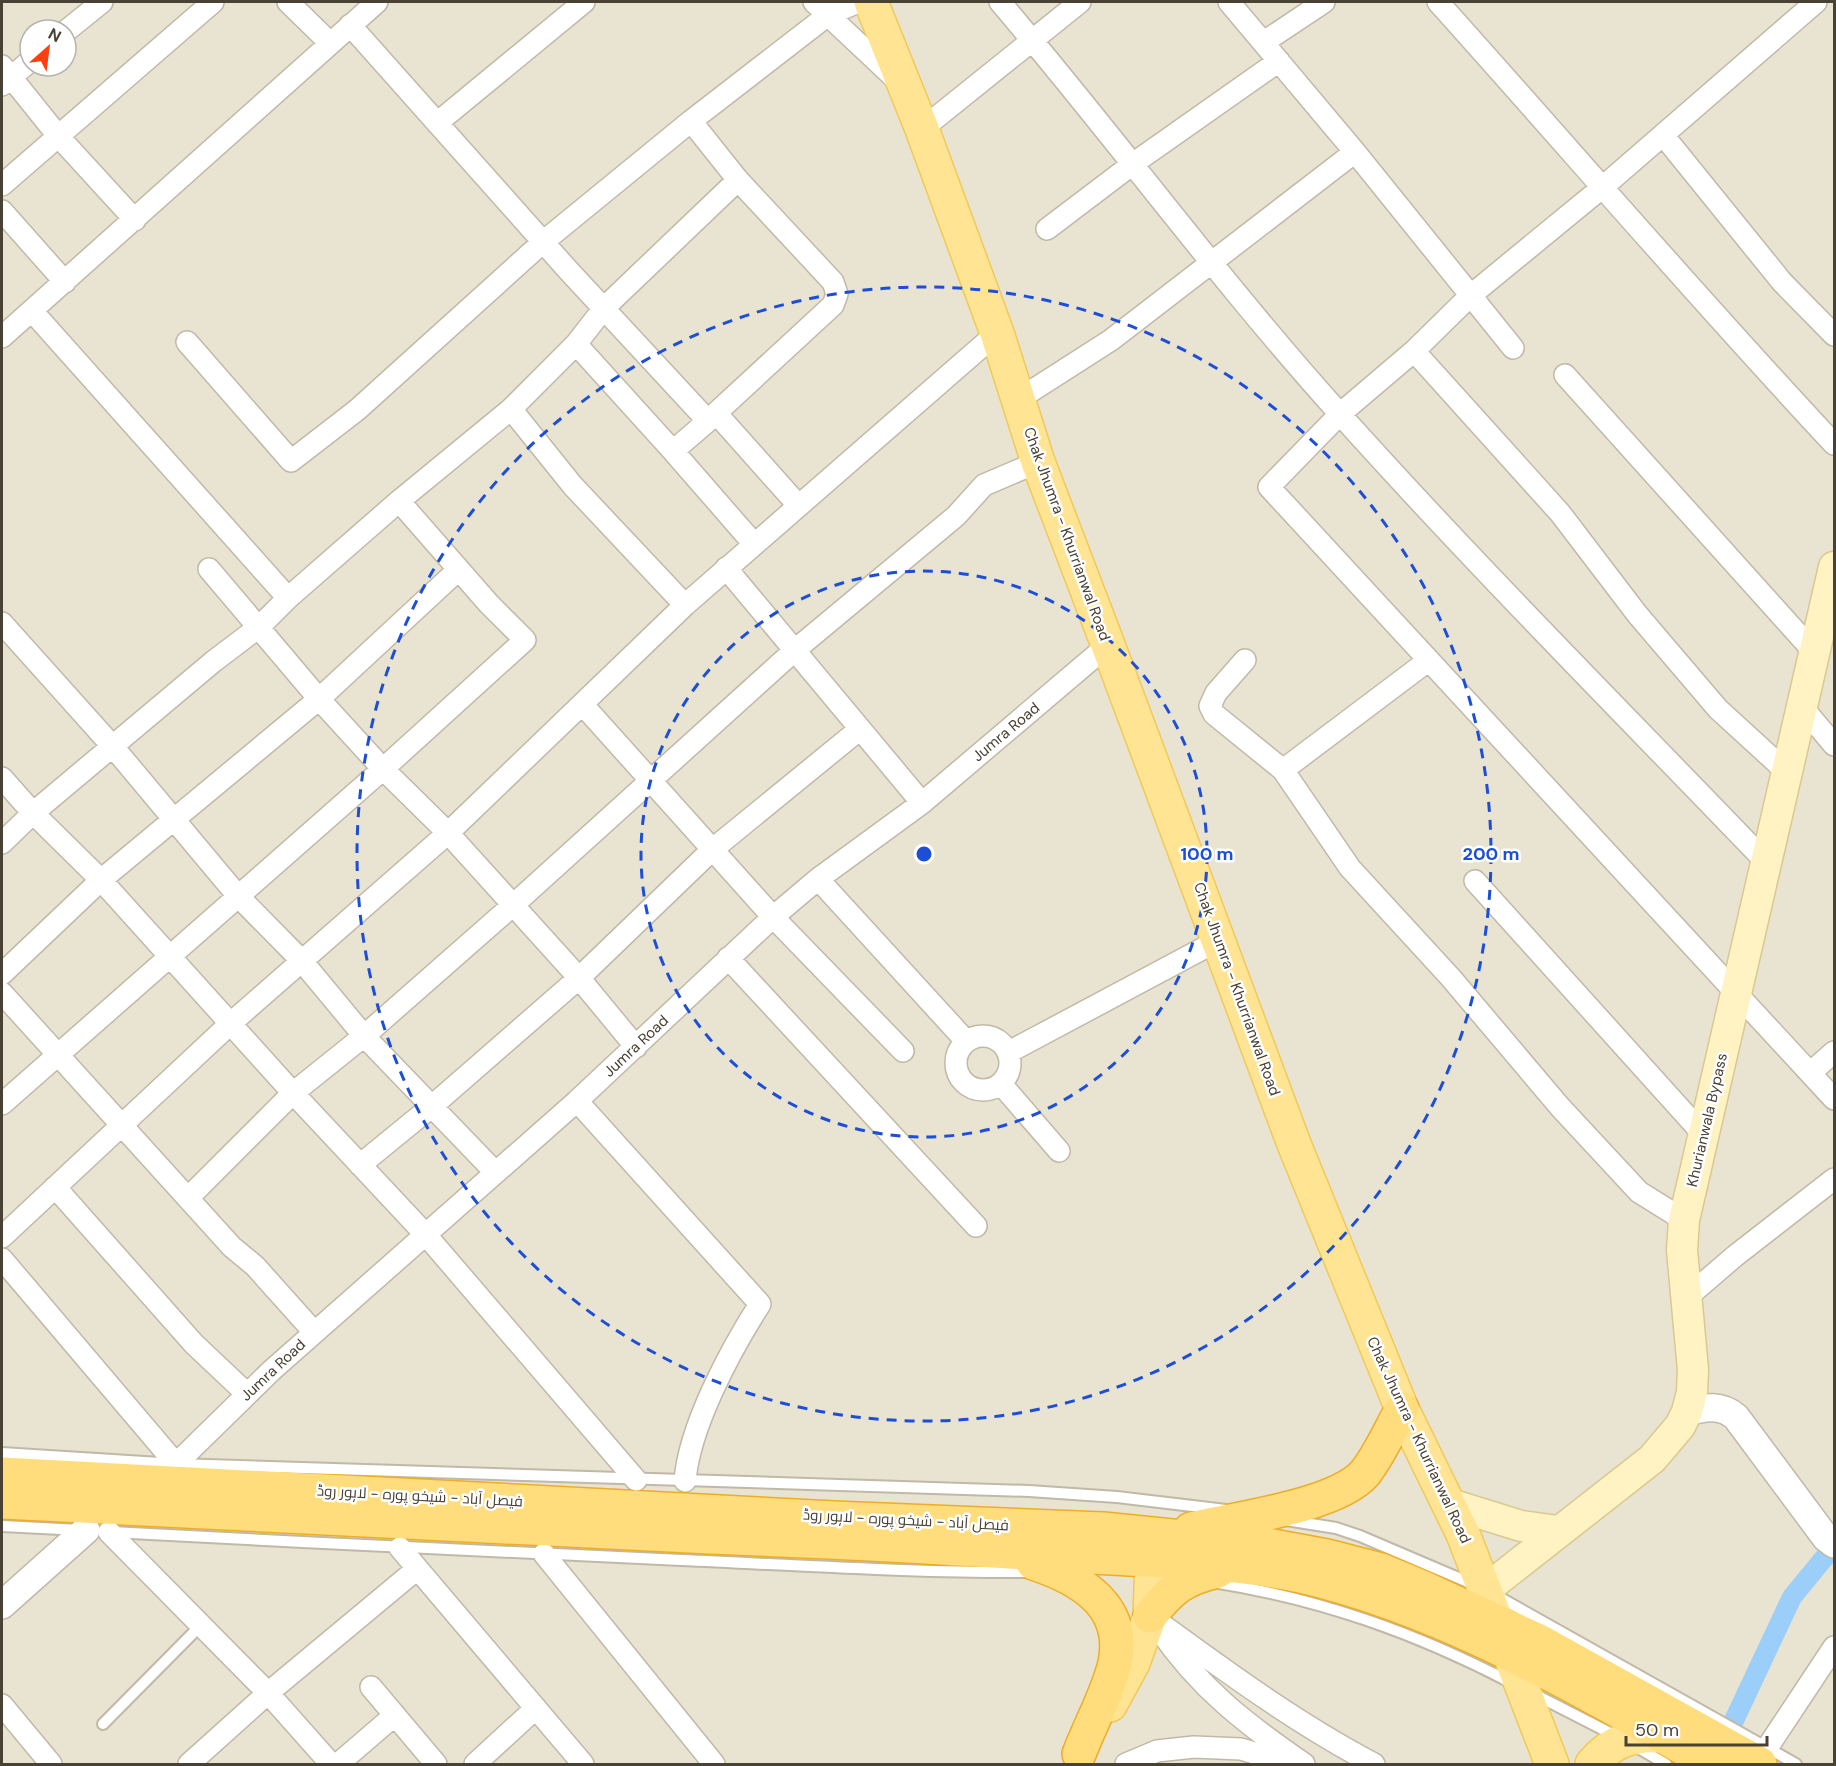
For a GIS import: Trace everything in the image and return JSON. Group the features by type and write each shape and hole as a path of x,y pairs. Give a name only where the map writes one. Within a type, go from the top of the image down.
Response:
{"highway":[{"path":"1150,1616 1170,1591 1161,1564 1252,1515 1310,1503 1339,1492 1364,1474 1402,1409"},
{"name":"فیصل آباد - شیخو پورہ - لاہور روڈ","path":"2,1474 834,1518 1103,1529 1161,1564 1273,1546 1381,1570 1490,1605 1679,1736 1711,1764"},
{"name":"فیصل آباد - شیخو پورہ - لاہور روڈ","path":"2,1502 966,1561 1234,1567 1316,1580 1377,1598 1509,1654 1679,1736 1761,1759"},
{"path":"966,1561 1025,1561 1071,1572 1102,1603 1114,1635 1115,1662 1075,1759"}],"main road":[{"name":"Chak Jhumra - Khurrianwal Road","path":"870,2 922,129 997,333 1038,462 1294,1144 1402,1409 1447,1503 1490,1605 1552,1764"},
{"name":"Khurianwala Bypass","path":"1490,1605 1558,1531 1652,1459 1672,1438 1687,1412 1693,1370 1682,1250 1684,1220 1815,653 1829,618 1834,567"},
{"path":"1447,1503 1521,1526 1558,1531"},
{"path":"1075,1759 1118,1692 1137,1652 1150,1616"},
{"path":"1593,1764 1609,1747 1623,1740 1642,1735 1679,1736"}],"street":[{"path":"78,22 102,2"},
{"path":"2,185 213,2"},
{"path":"288,2 329,42"},
{"path":"2,338 329,42 377,2"},
{"path":"437,123 584,2"},
{"path":"187,342 291,461 357,410 543,242 691,121 821,8 858,2"},
{"path":"1000,2 1134,163 1210,263 1340,414 1767,863"},
{"path":"922,129 1080,2"},
{"path":"1229,2 1355,152 1513,348"},
{"path":"1263,42 1324,2"},
{"path":"1438,2 1604,186 1738,341 1834,444"},
{"path":"1816,2 1604,186 1470,296 1414,351 1340,414 1269,487 1834,1099"},
{"path":"821,8 903,86"},
{"path":"350,25 604,309 798,505"},
{"path":"1047,229 1134,163 1279,61"},
{"path":"18,68 5,76 135,220"},
{"path":"673,451 833,305 837,294 833,282 738,180 691,121"},
{"path":"1663,135 1782,282 1834,335"},
{"path":"1019,399 1110,340 1355,152"},
{"path":"2,843 33,813 114,748 213,661 260,627 288,598 399,501 511,410 576,344 604,309 738,180"},
{"path":"2,212 65,282"},
{"path":"32,311 288,598"},
{"path":"2,1237 231,1023 448,832 584,705 685,605 997,333"},
{"path":"576,344 754,544"},
{"path":"1414,351 1560,513 1637,614 1718,710 1788,773"},
{"path":"1565,375 1815,653"},
{"path":"511,410 573,486 685,605"},
{"path":"188,1198 293,1093 364,1036 512,906 795,650 956,516 984,485 1038,462"},
{"path":"2,1104 168,956 383,770 525,640 458,570 399,501"},
{"path":"726,568 922,803"},
{"path":"209,569 319,699 383,770 448,832 579,978 636,1047"},
{"path":"2,974 101,879 319,699 458,570"},
{"path":"2,623 114,748 238,896 301,960 364,1036 495,1172"},
{"name":"Jumra Road","path":"176,1464 314,1332 577,1101 773,917 818,879 922,803 1108,645"},
{"path":"1245,660 1215,693 1210,706 1214,714 1283,770 1350,868 1451,978 1560,1107 1639,1192 1684,1220"},
{"path":"1283,770 1429,660"},
{"path":"584,705 773,917 903,1051"},
{"path":"1803,708 1834,745"},
{"path":"360,1165 431,1107 579,978 713,849 860,729"},
{"path":"2,778 33,813 101,879 293,1093 426,1235 636,1480"},
{"path":"818,879 966,1041"},
{"path":"1475,881 1703,1134"},
{"path":"1008,1052 1219,940"},
{"path":"728,958 976,1226"},
{"path":"2,993 232,1247 255,1266 314,1332"},
{"path":"986,1035 996,1038 1008,1052 1011,1065 1008,1076 1001,1084 981,1090 962,1080 956,1060 966,1041 975,1036 986,1035"},
{"path":"1810,1073 1834,1052"},
{"path":"1001,1084 1059,1151"},
{"path":"577,1101 760,1304 712,1395 686,1458 685,1481"},
{"path":"1685,1299 1735,1256 1834,1179"},
{"path":"55,1187 194,1344 247,1394"},
{"path":"2,1259 176,1464"},
{"path":"1687,1412 1704,1407 1720,1408 1736,1417 1830,1541"},
{"path":"2,1605 97,1531 201,1625 268,1693 331,1764"},
{"path":"400,1548 583,1764"},
{"path":"544,1554 714,1764"},
{"path":"189,1764 268,1693 417,1569"},
{"path":"1150,1616 1179,1658 1216,1698 1249,1726 1304,1764"},
{"path":"1150,1616 1301,1722 1374,1764"},
{"path":"1761,1759 1834,1647"},
{"path":"371,1688 436,1764"},
{"path":"2,1705 51,1764"},
{"path":"475,1764 536,1708"},
{"path":"338,1764 395,1715"},
{"path":"1126,1764 1157,1751 1194,1748 1241,1749 1291,1764"}],"lane":[{"path":"2,1453 176,1464 1040,1492 1206,1506 1344,1531 1490,1605"},
{"path":"2,1526 544,1554 966,1561"},
{"path":"1161,1564 1340,1610 1424,1640 1623,1740"},
{"path":"103,1724 201,1625"},
{"path":"1761,1759 1796,1764"}],"shaded area":[{"path":"2,2 1834,2 1834,1764 2,1764"}],"waterway":[{"path":"1722,1746 1792,1597 1834,1546"}]}
